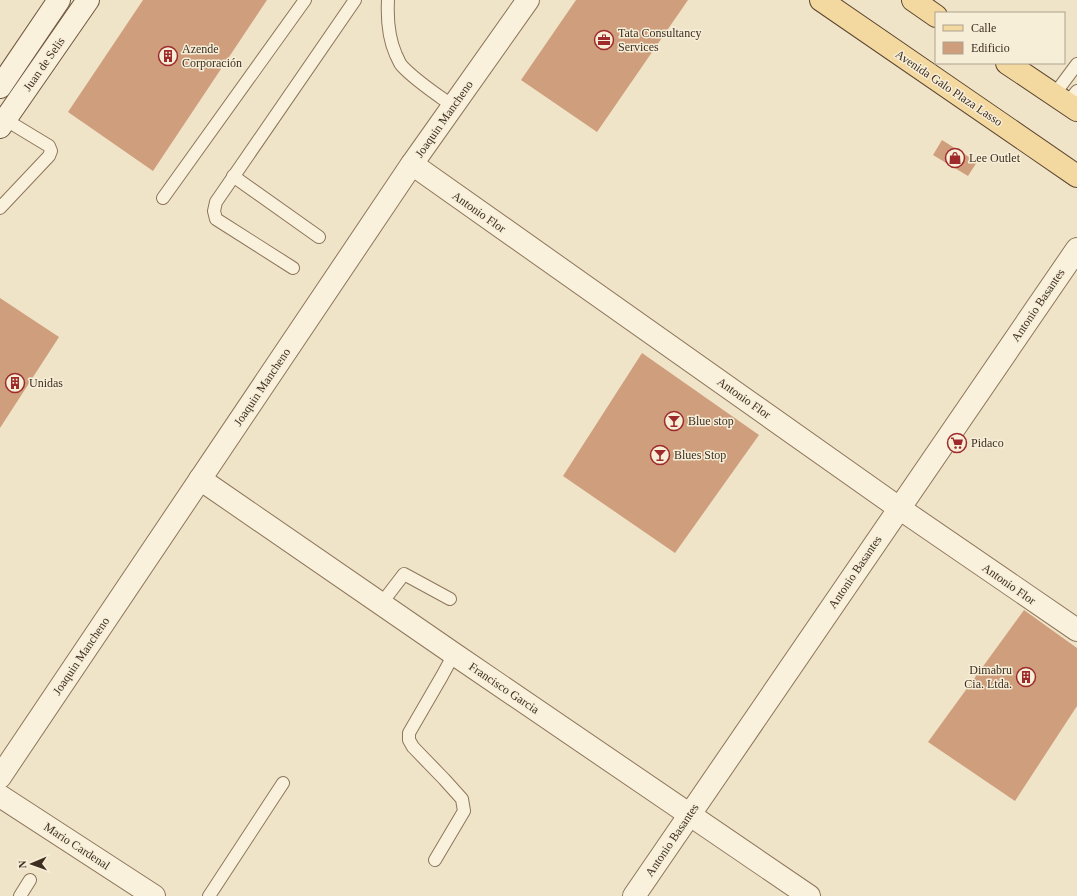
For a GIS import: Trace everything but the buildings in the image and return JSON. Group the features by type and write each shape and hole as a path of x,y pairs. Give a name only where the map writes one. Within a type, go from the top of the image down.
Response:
{"main road":[{"name":"Avenida Galo Plaza Lasso","path":"821,0 1077,176"},
{"path":"913,0 935,15"},
{"path":"1009,64 1069,100"}],"street":[{"name":"Juan de Selis","path":"0,87 59,0"},
{"name":"Juan de Selis","path":"3,123 88,0"},
{"name":"Joaquin Mancheno","path":"0,777 412,164 528,0"},
{"name":"Antonio Flor","path":"412,164 899,508 1077,630"},
{"name":"Antonio Basantes","path":"634,896 1077,249"},
{"name":"Francisco Garcia","path":"200,479 809,896"},
{"name":"Mario Cardenal","path":"0,796 141,893"}],"lane":[{"path":"163,198 305,0"},
{"path":"293,268 216,219 214,211 216,202 355,0"},
{"path":"388,0 387,20 389,36 393,49 401,65 430,90 453,106"},
{"path":"1069,100 1077,64"},
{"path":"0,208 49,156 51,151 49,146 3,123"},
{"path":"234,176 319,237"},
{"path":"381,604 404,574 450,600"},
{"path":"434,860 464,811 462,800 413,747 409,740 408,733 454,654"},
{"path":"208,896 283,783"},
{"path":"20,896 30,880"}],"place":[{"name":"Tata Consultancy Services","path":"604,40"},
{"name":"Azende Corporación","path":"168,56"},
{"name":"Lee Outlet","path":"955,158"},
{"name":"Unidas","path":"15,383"},
{"name":"Blue stop","path":"674,421"},
{"name":"Pidaco","path":"957,443"},
{"name":"Blues Stop","path":"660,455"},
{"name":"Dimabru Cia. Ltda.","path":"1026,677"}]}
